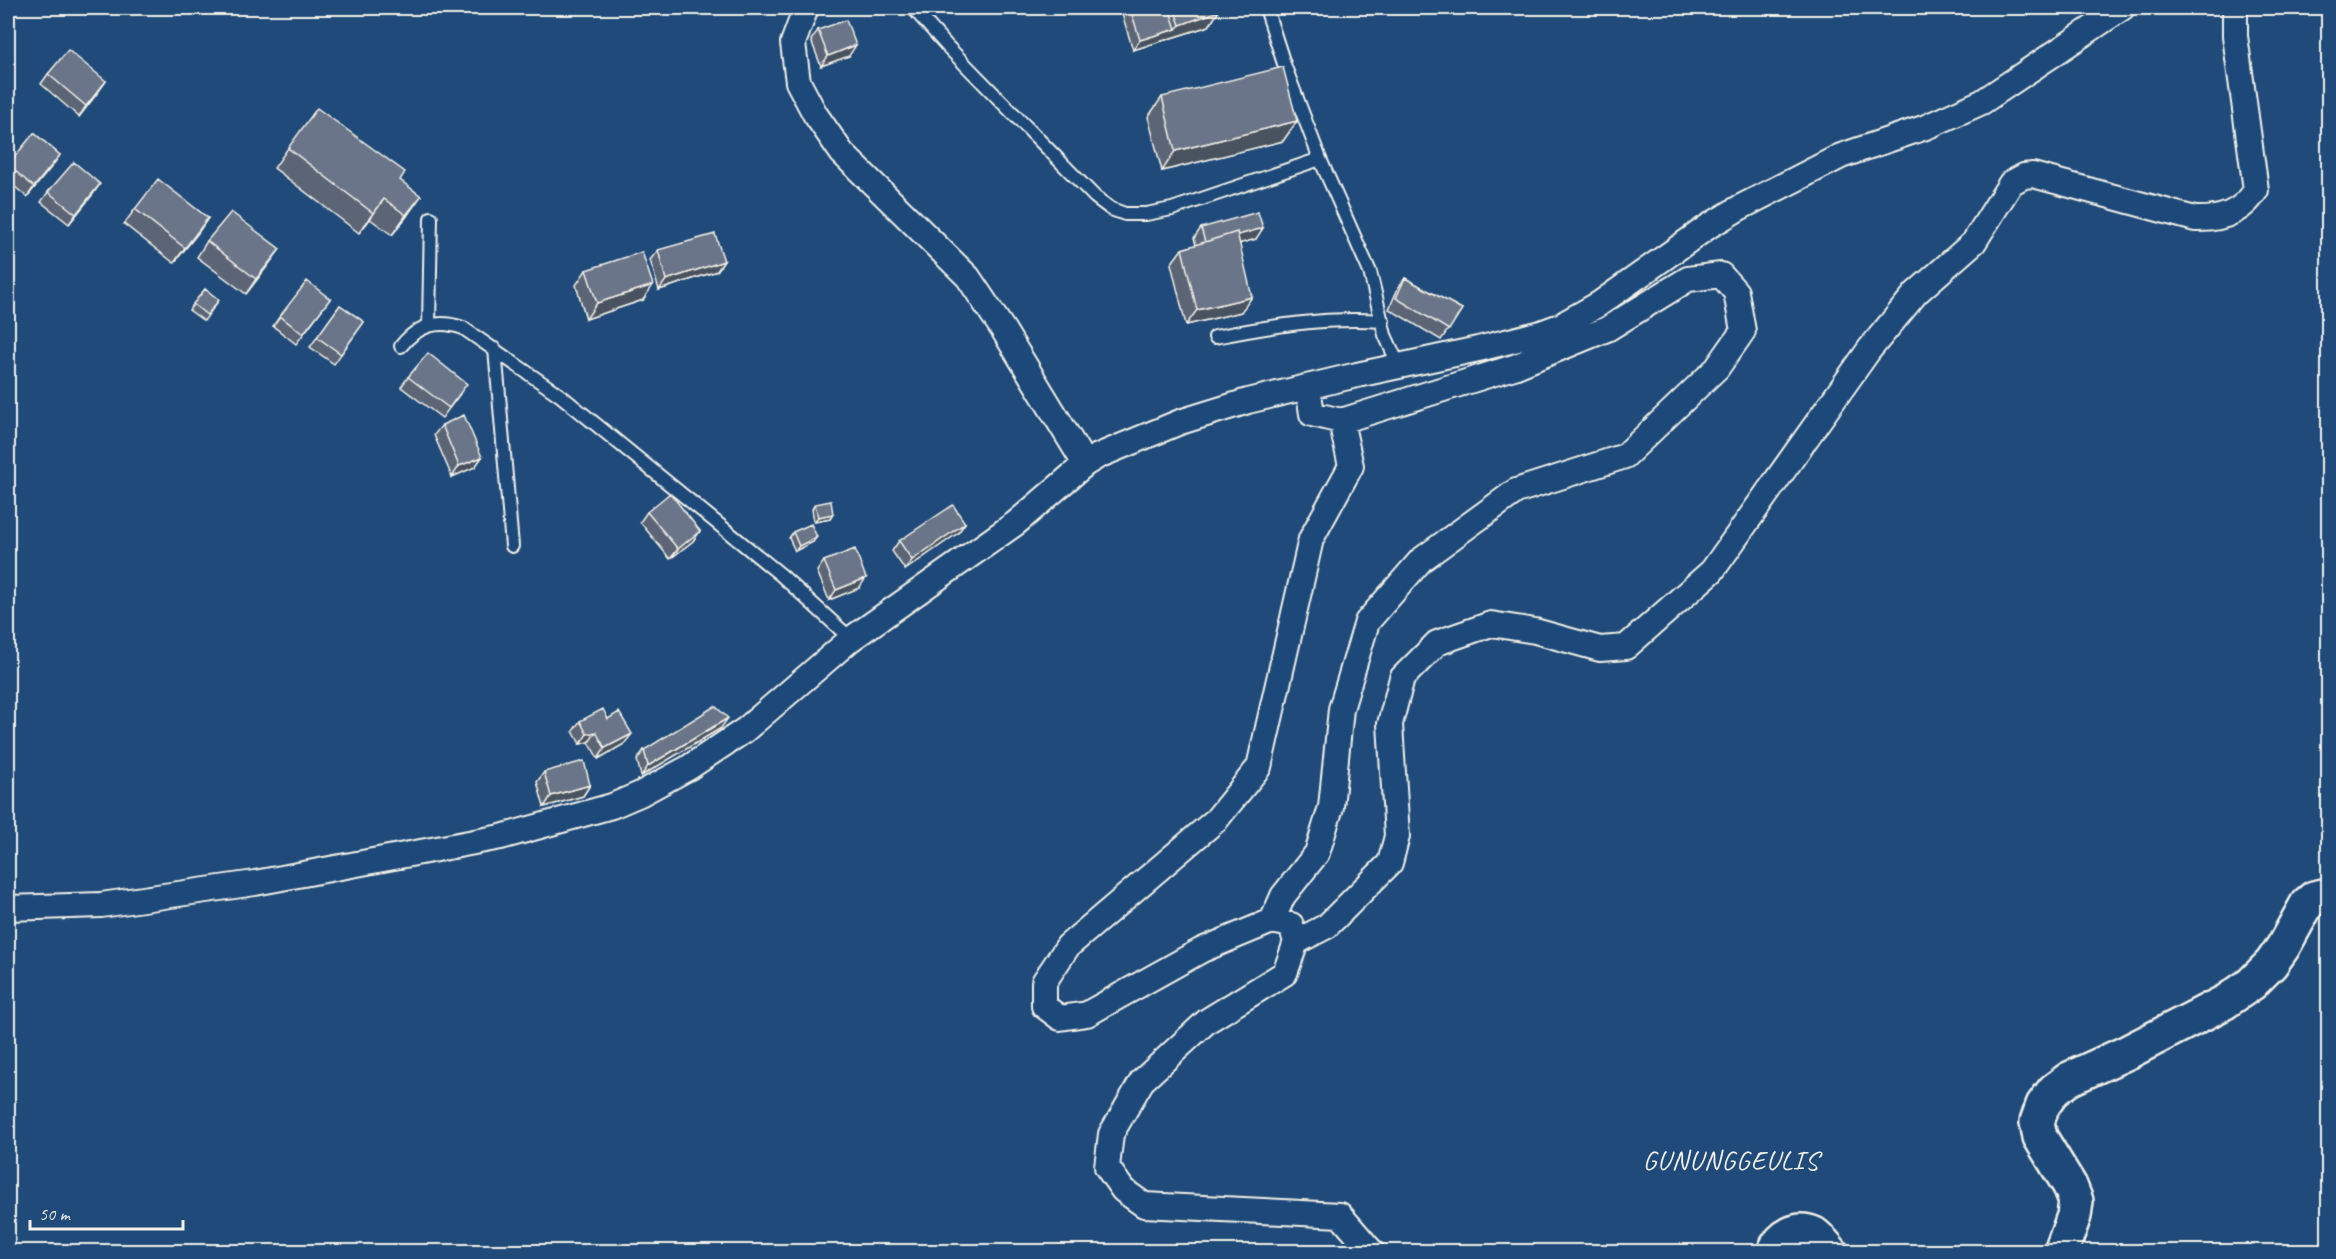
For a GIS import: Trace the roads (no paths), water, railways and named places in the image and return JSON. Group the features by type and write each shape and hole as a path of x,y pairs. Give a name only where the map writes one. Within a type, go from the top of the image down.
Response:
{"main road":[{"path":"2061,1251 2074,1216 2076,1201 2070,1186 2040,1137 2037,1122 2043,1105 2054,1090 2069,1079 2128,1052 2225,1002 2251,984 2271,964 2283,947 2307,904 2314,898 2328,895"},
{"path":"1774,1251 1779,1242 1791,1233 1804,1231 1814,1234 1831,1251"}],"street":[{"path":"806,8 793,43 798,82 815,114 842,153 969,277 1005,331 1085,464"},
{"path":"8,908 64,908 101,905 255,883 501,837 612,806 640,794 745,730 851,639 1016,523 1085,464 1098,456 1180,422 1248,401 1541,333 1578,317 1709,226 1739,208 1841,156 1926,127 1982,102 2122,8"},
{"path":"1296,942 1326,926 1390,863 1397,836 1390,724 1402,678 1437,643 1491,624 1534,631 1600,649 1626,647 1712,571 1869,350 1916,293 1974,242 2011,183 2024,176 2033,176 2195,219 2208,220 2244,207 2256,190 2235,36 2235,8"},
{"path":"1272,921 1284,896 1317,853 1329,817 1341,709 1367,622 1421,560 1516,491 1626,456 1717,368 1743,331 1736,292 1720,276 1688,279 1607,329 1524,363 1341,421 1312,414 1308,387"},
{"path":"1341,421 1351,466 1311,539 1259,767 1216,820 1068,946 1044,982 1044,1006 1060,1018 1087,1014 1202,950 1272,921 1292,925 1296,942 1285,973 1207,1021 1142,1081 1111,1134 1107,1167 1123,1190 1144,1205 1340,1215 1372,1251"}],"lane":[{"path":"913,8 947,46 1095,197 1111,209 1125,214 1146,214 1172,209 1320,159"},
{"path":"1266,8 1285,67 1320,159 1370,272 1385,335 1399,366"},
{"path":"429,324 431,218"},
{"path":"1215,337 1308,321 1355,319 1383,321"},
{"path":"401,346 408,337 429,324 450,324 463,328 561,396 753,553 851,639"},
{"path":"495,349 512,546"}],"district":[{"name":"GUNUNGGEULIS","path":"1731,1160"}]}
